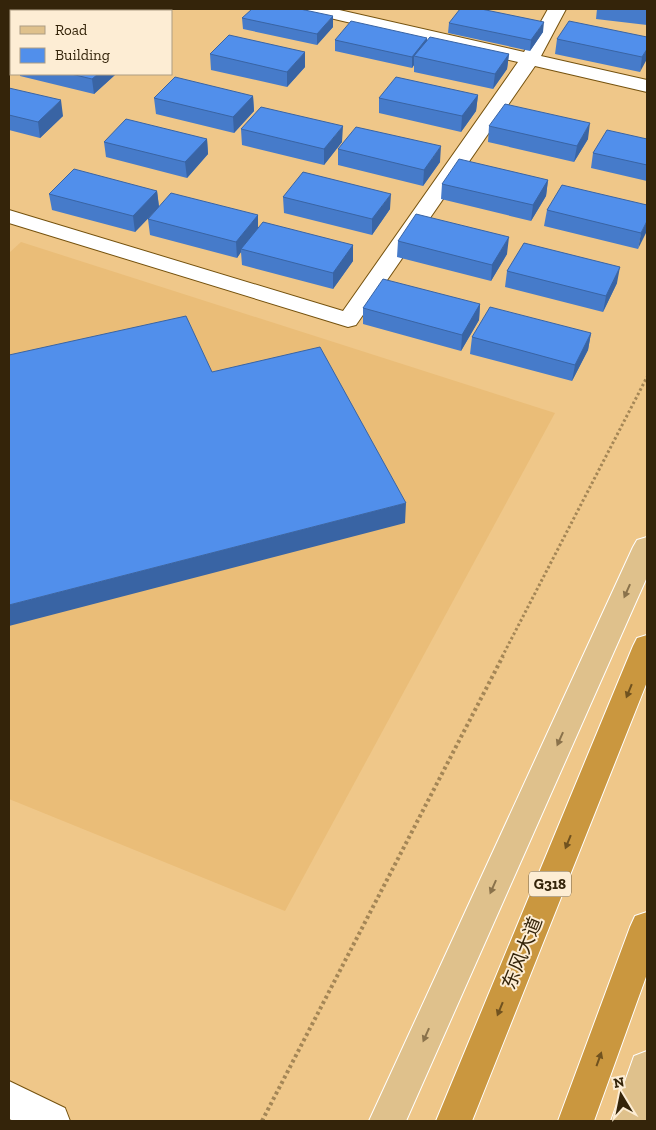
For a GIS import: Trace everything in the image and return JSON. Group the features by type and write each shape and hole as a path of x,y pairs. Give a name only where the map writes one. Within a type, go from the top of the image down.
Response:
{"highway":[{"name":"东风大道","path":"454,1121 647,646"},
{"path":"576,1121 647,927"}],"main road":[{"path":"387,1121 647,547"},
{"path":"629,1121 647,1069"}],"street":[{"path":"314,9 647,86"},
{"path":"9,216 348,320 530,59 557,9"},
{"path":"9,1099 52,1121"}],"path":[{"path":"262,1121 647,378"}],"shaded area":[{"path":"21,242 555,413 285,911 9,799 9,253"}],"building":[{"path":"107,9 113,10 84,10"},
{"path":"252,9 300,9 333,16 317,34 242,18"},
{"path":"460,9 481,9 544,22 531,40 449,23"},
{"path":"351,21 427,38 412,57 335,40"},
{"path":"569,21 647,37 647,49 642,57 557,39"},
{"path":"9,23 10,23 10,47"},
{"path":"229,35 305,52 287,72 210,54"},
{"path":"430,37 509,54 495,74 414,56"},
{"path":"75,75 97,75 92,79"},
{"path":"175,77 253,96 233,117 154,98"},
{"path":"396,77 478,95 462,116 379,98"},
{"path":"9,88 61,100 38,122 9,115"},
{"path":"505,104 590,123 577,146 489,126"},
{"path":"261,107 343,126 324,149 241,129"},
{"path":"126,119 207,139 185,162 104,142"},
{"path":"356,127 441,146 424,170 338,149"},
{"path":"607,130 647,139 647,165 593,153"},
{"path":"459,159 548,180 533,205 442,184"},
{"path":"74,169 157,191 133,216 49,194"},
{"path":"303,172 391,194 372,219 283,197"},
{"path":"562,185 647,205 647,221 641,233 547,210"},
{"path":"171,193 258,215 236,242 148,219"},
{"path":"416,214 509,237 492,265 398,241"},
{"path":"263,222 353,245 333,273 241,249"},
{"path":"524,243 620,267 606,296 507,271"},
{"path":"383,279 480,304 462,335 363,308"},
{"path":"490,307 591,333 575,365 472,337"},
{"path":"186,316 212,372 320,347 406,503 9,605 9,355"}]}
